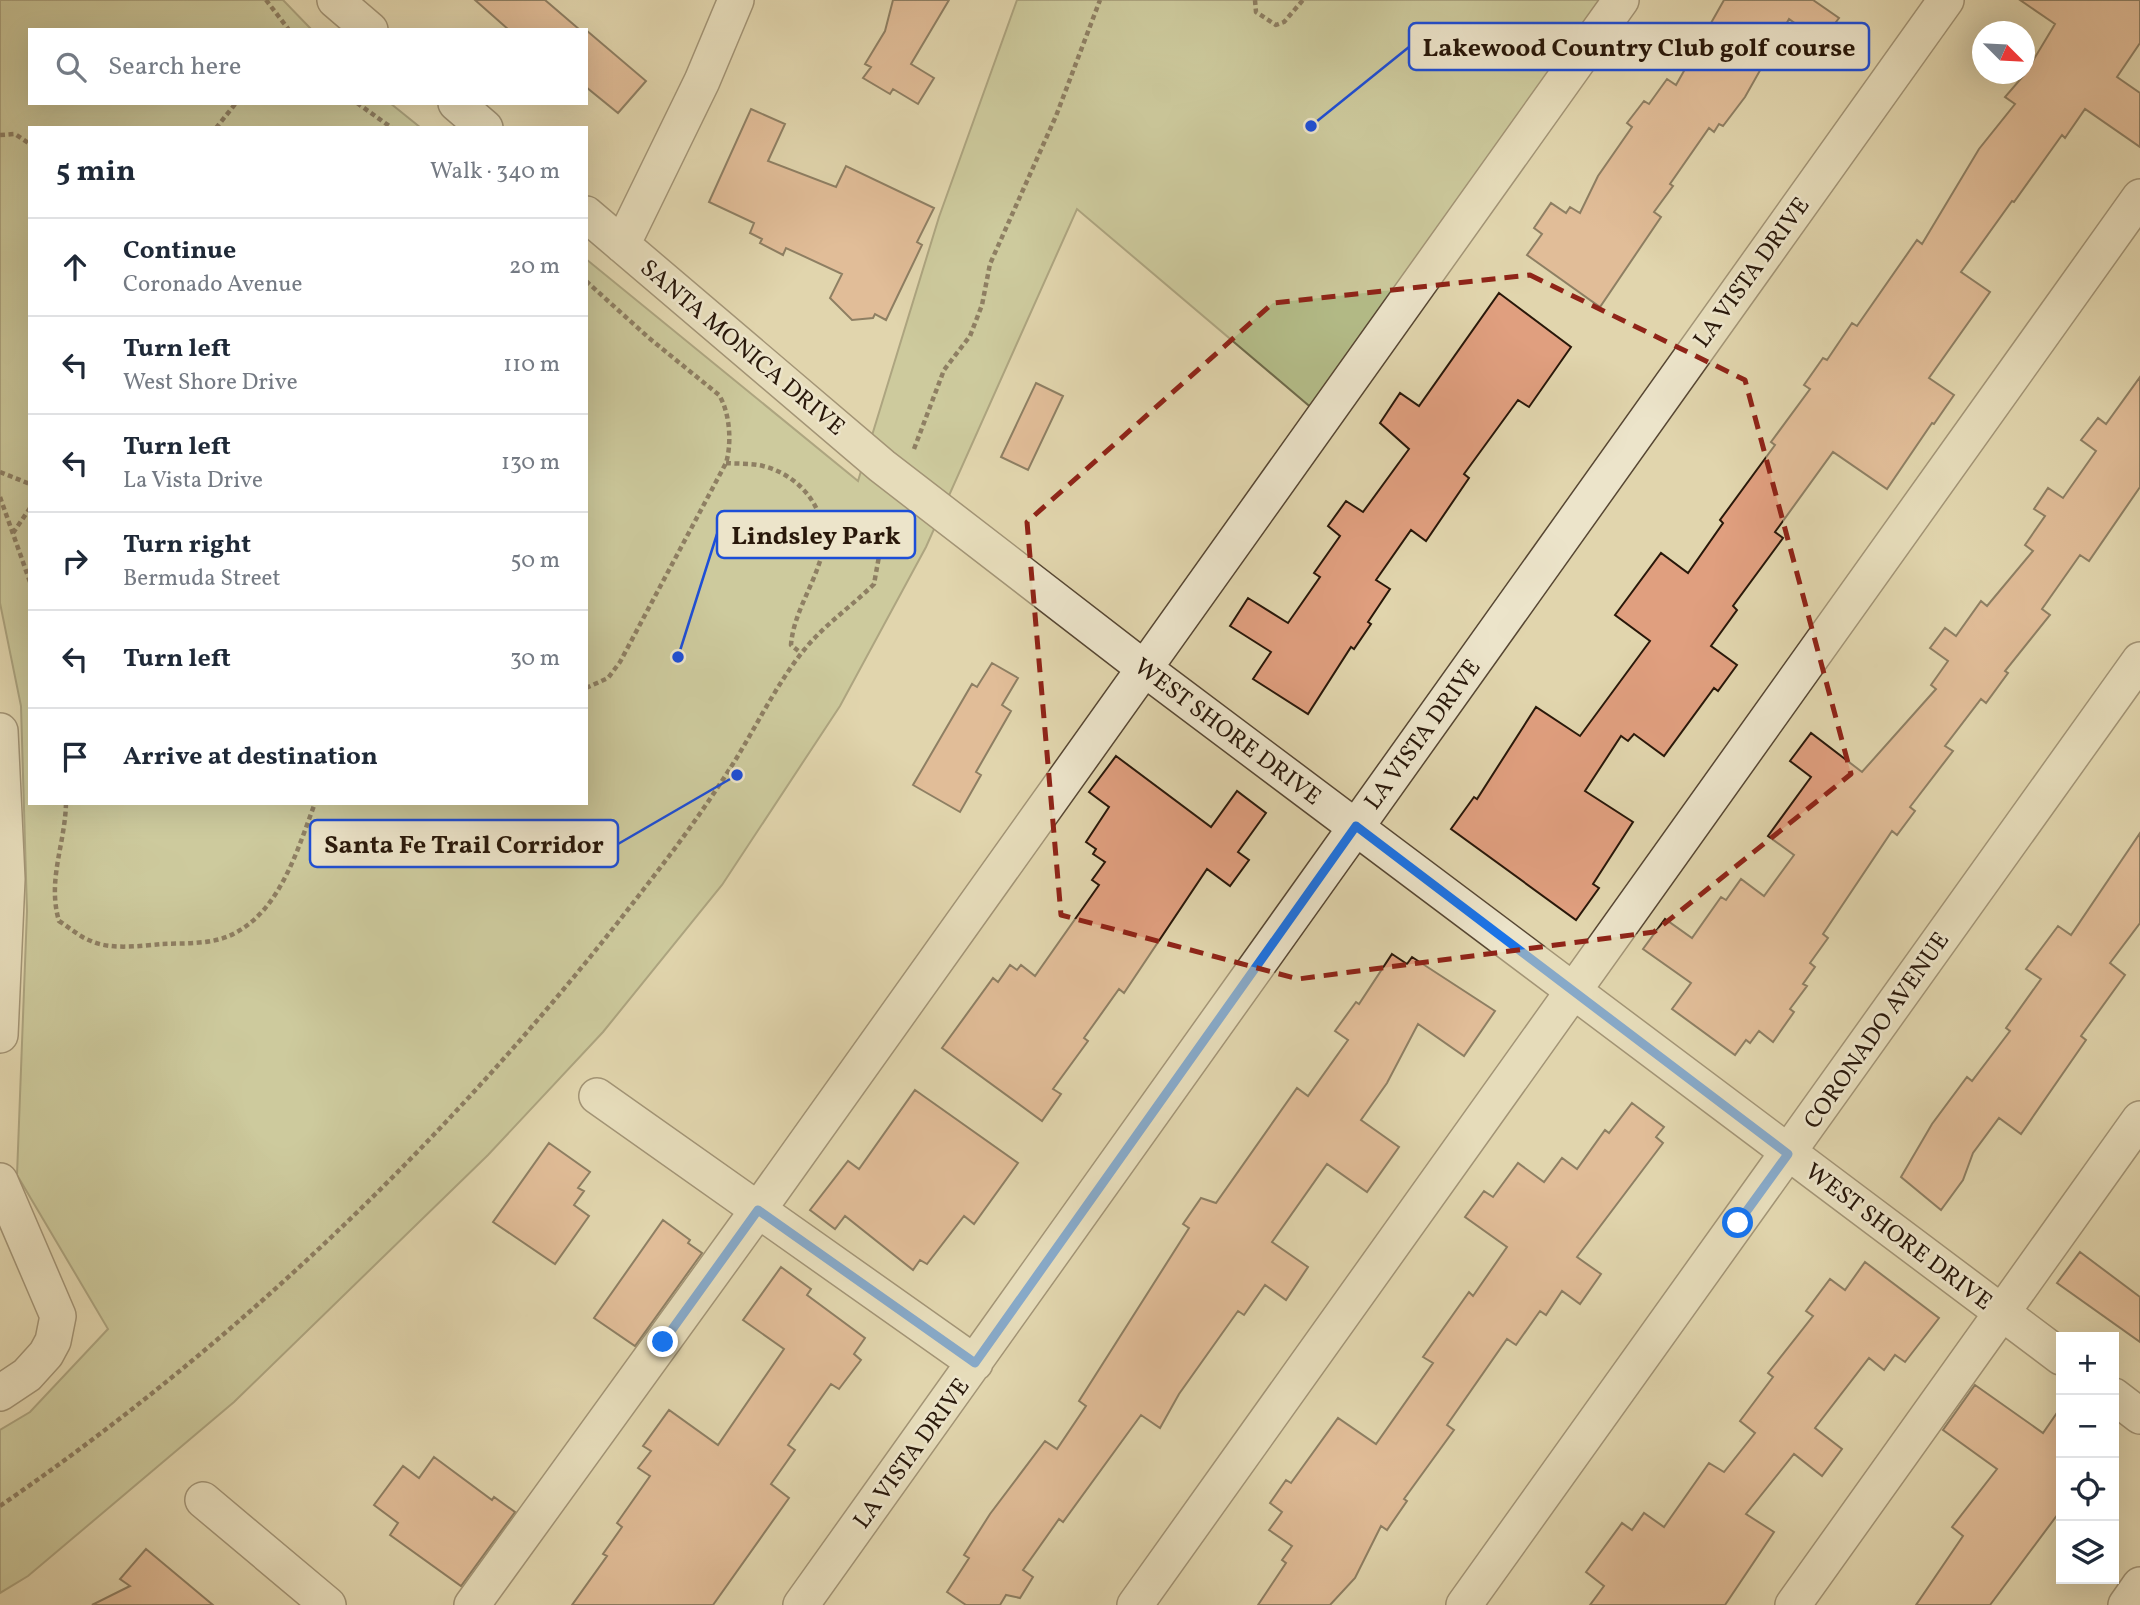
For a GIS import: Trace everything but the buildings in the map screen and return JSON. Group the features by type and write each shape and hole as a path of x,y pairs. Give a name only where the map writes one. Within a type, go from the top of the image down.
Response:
{"street":[{"path":"335,0 368,28"},
{"path":"622,245 702,81 736,0"},
{"path":"472,1605 758,1210 1621,0"},
{"name":"LA VISTA DRIVE","path":"801,1605 1946,0"},
{"path":"458,105 483,126"},
{"path":"1135,1605 2140,197"},
{"name":"SANTA MONICA DRIVE","path":"588,216 901,480"},
{"name":"WEST SHORE DRIVE","path":"901,480 1145,669 2056,1353"},
{"name":"CORONADO AVENUE","path":"1464,1605 2140,660"},
{"path":"0,1035 7,879 1,750"},
{"path":"597,1096 975,1363"},
{"path":"1793,1605 2140,1119"},
{"path":"0,1181 58,1316 53,1341 46,1354 27,1375 0,1393"},
{"path":"2119,1400 2140,1416"},
{"path":"203,1500 328,1605"},
{"path":"2126,1605 2140,1585"}],"path":[{"path":"266,0 287,28"},
{"path":"0,1506 84,1448 210,1346 309,1259 440,1129 539,1020 644,890 720,784 802,653 831,619 874,584 901,480 944,370 970,336 982,304 990,264 1056,116 1100,0"},
{"path":"1255,0 1256,12 1276,25 1284,22 1303,0"},
{"path":"218,126 234,105"},
{"path":"360,105 389,126"},
{"path":"0,135 15,134 28,143"},
{"path":"588,283 649,338 719,395 723,402 730,443 726,463 621,662 608,678 588,687"},
{"path":"726,463 762,466 790,476 810,495 825,530 821,562 792,631 791,645 802,653"},
{"path":"0,472 28,483"},
{"path":"0,497 28,576"},
{"path":"13,533 28,511"},
{"path":"66,805 54,875 54,902 60,921 93,942 134,946 207,941 235,933 261,911 278,890 295,857 314,805"}],"highlighted area":[{"path":"1530,275 1745,380 1851,774 1654,932 1298,979 1061,915 1027,522 1273,303"}],"green space":[{"path":"0,0 283,0 310,28 28,28 28,105 392,105 419,126 28,126 28,805 588,805 588,261 858,481 939,217 1017,0 1605,0 1314,410 1077,209 926,547 840,706 722,885 603,1032 488,1155 234,1402 28,1576 0,1593 0,1430 30,1412 108,1329 17,1175 27,911 21,706 0,603"}],"place":[{"name":"Lakewood Country Club golf course","path":"1311,126"},
{"name":"Lindsley Park","path":"678,657"},
{"name":"Santa Fe Trail Corridor","path":"737,775"}],"route":[{"path":"663,1342 758,1210 975,1363 1356,826 1788,1154 1738,1223"}]}
